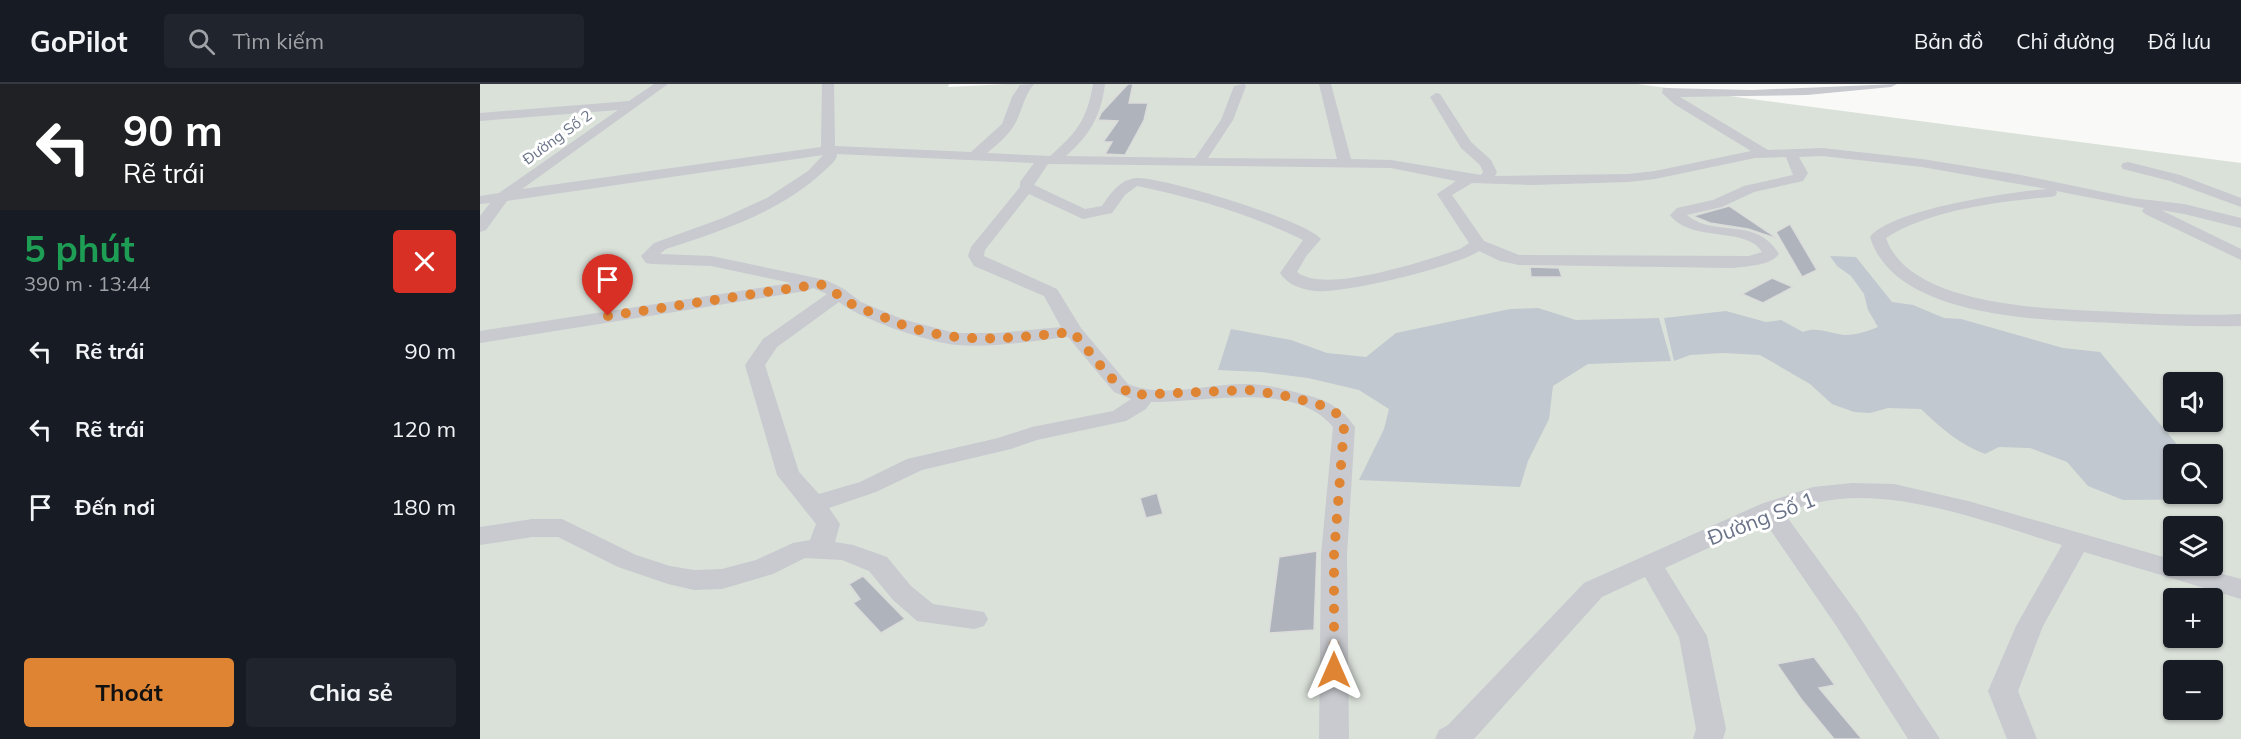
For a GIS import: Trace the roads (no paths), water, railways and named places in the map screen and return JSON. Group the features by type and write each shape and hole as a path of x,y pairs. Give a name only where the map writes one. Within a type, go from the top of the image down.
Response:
{"street":[{"name":"Đường Số 2","path":"480,227 501,198 662,84"},
{"path":"828,84 828,150 831,157 790,192 731,222 660,246 650,256 652,259 711,261 829,288 855,306 895,323 955,339 997,339 1073,332"},
{"path":"973,157 998,138 1007,127 1020,90 1028,84"},
{"path":"1099,84 1094,115 1090,123 1082,134 1048,160 1027,182 1027,187 977,250 976,256 980,262 1042,287 1051,293 1073,332 1121,388 1131,395 1249,390 1318,404 1336,413 1344,427 1334,555 1334,739"},
{"path":"1325,84 1345,163"},
{"path":"1667,88 1791,93 1891,84"},
{"path":"1199,161 1227,120 1240,87"},
{"path":"1667,88 1764,153"},
{"path":"1436,97 1466,146 1488,166 1490,172 1444,194 1478,244 1506,257 1519,260 1733,263 1761,259 1771,254 1768,246 1763,243 1735,233 1690,224 1678,215 1724,201 1749,189 1798,178 1801,173 1790,152"},
{"path":"480,117 630,105"},
{"path":"480,201 828,150 1048,160 1391,164 1477,179 1532,181 1628,178 1655,175 1764,153 1822,152 1881,157 2010,177 2132,202 2184,209 2241,224"},
{"path":"2128,166 2175,178 2241,203"},
{"path":"1027,187 1083,214 1107,210 1122,188 1127,184 1137,182 1211,199 1249,211 1289,226 1313,239 1300,253 1288,273 1298,284 1310,287 1347,284 1466,252 1478,244"},
{"path":"2084,192 2028,194 1917,218 1884,231 1878,237 1880,246 1906,276 1924,286 1985,305 2040,313 2098,317 2241,320"},
{"path":"2132,202 2241,255"},
{"path":"480,337 829,288"},
{"path":"820,549 828,524 814,504 788,475 755,365 765,346 778,335 818,313 829,288"},
{"path":"814,504 868,487 915,464 1003,444 1032,434 1119,416 1139,405 1143,395"},
{"name":"Đường Số 1","path":"1450,739 1459,734 1593,590 1769,510 1813,495 1852,491 1894,492 1968,509 2241,589"},
{"path":"1769,510 1847,620 1925,739"},
{"path":"480,536 532,528 562,528 627,561 668,575 694,580 722,579 764,567 802,549 844,551 878,564 902,593 926,614 974,619"},
{"path":"2022,739 2003,691 2030,626 2077,541"},
{"path":"1650,564 1693,636 1711,729 1708,739"}]}
